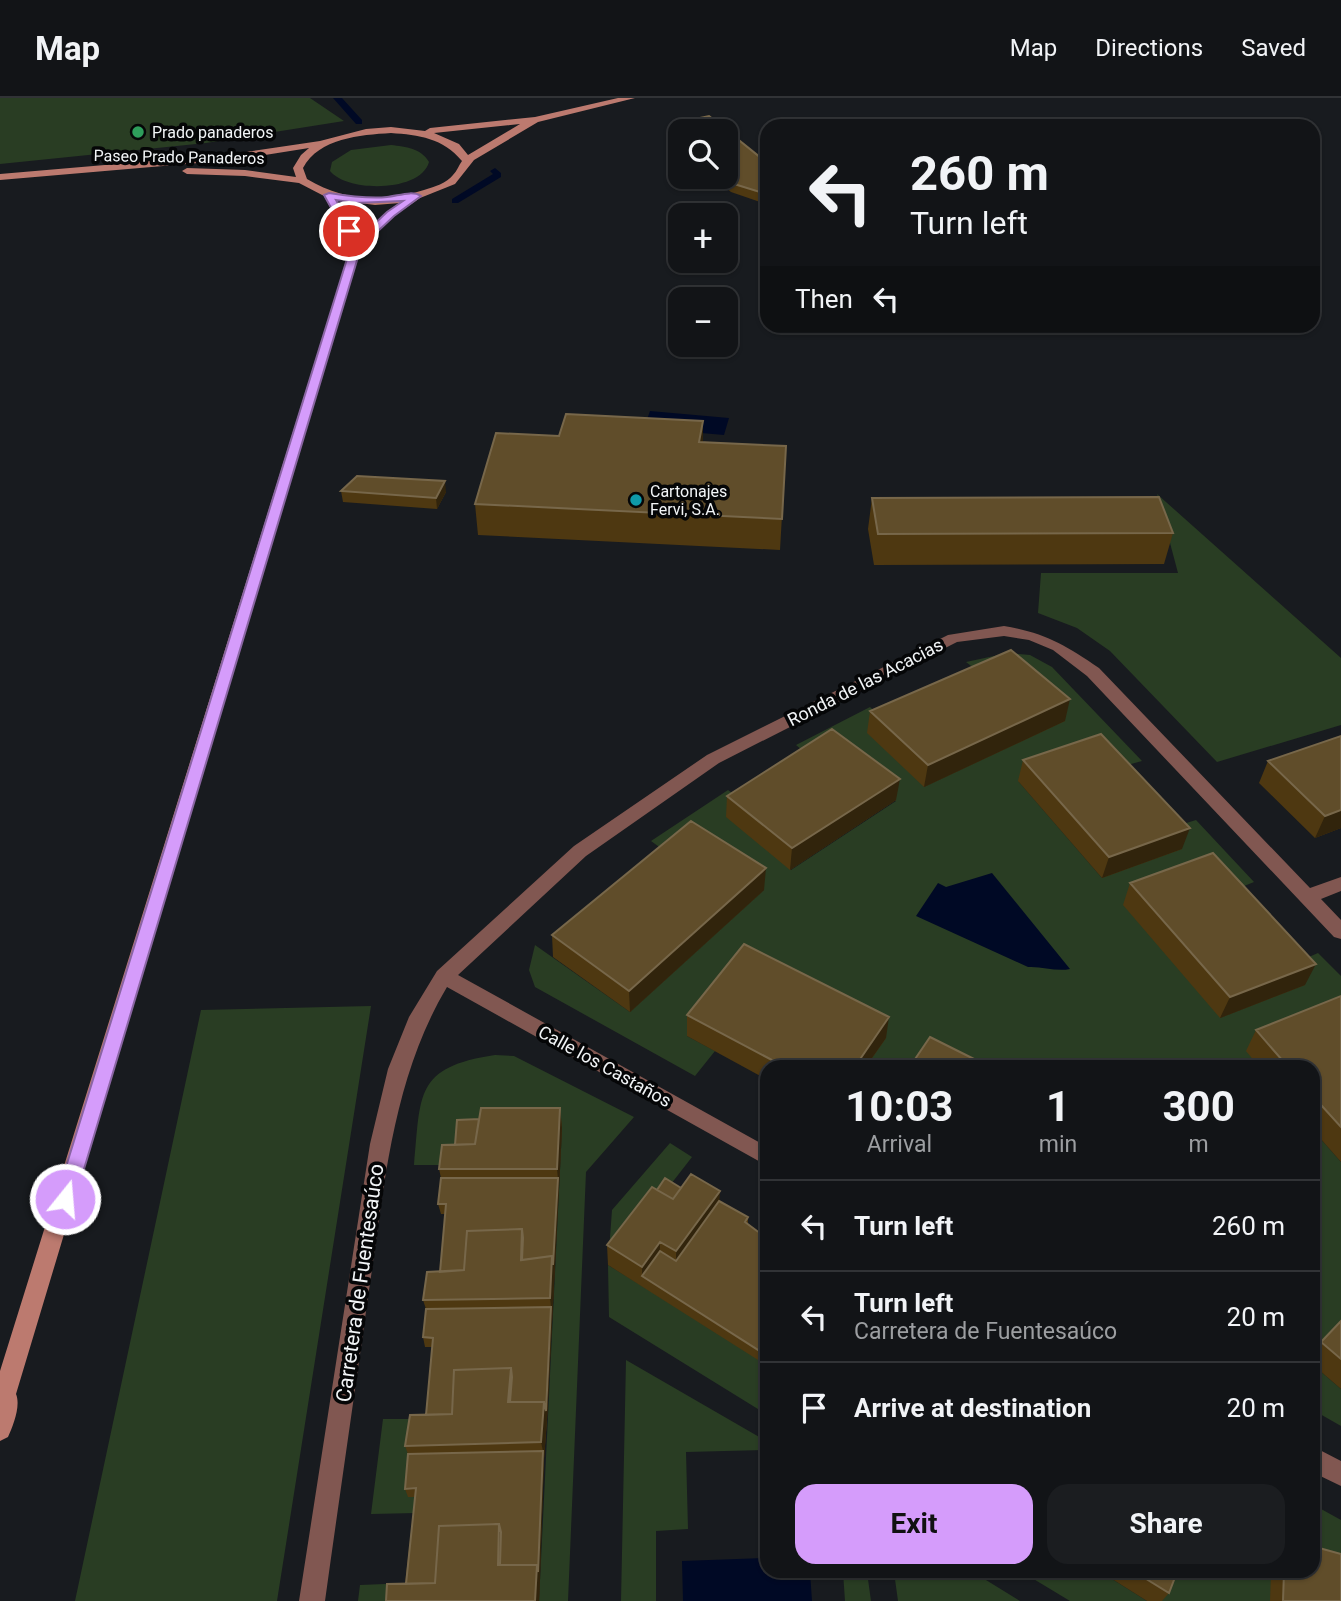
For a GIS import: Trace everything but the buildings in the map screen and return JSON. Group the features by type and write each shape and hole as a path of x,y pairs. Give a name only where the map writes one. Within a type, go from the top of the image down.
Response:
{"main road":[{"path":"420,132 535,120 631,98"},
{"path":"0,1409 356,246 390,214 416,196 455,180 462,174 467,160 535,120"},
{"name":"Paseo Prado Panaderos","path":"0,177 233,157 325,143 371,132 420,132"},
{"path":"420,132 444,138 461,148 467,160"},
{"path":"302,181 298,168 306,154 325,143"},
{"name":"Paseo Prado Panaderos","path":"54,172 241,171 302,181 329,195 356,200 416,196"},
{"path":"329,195 356,246"},
{"path":"0,1429 19,1349"}],"street":[{"name":"Ronda de las Acacias","path":"443,976 580,850 713,759 953,638 1004,631 1033,636 1058,647 1093,672 1341,932"},
{"path":"1307,897 1341,884"},
{"name":"Calle los Castaños","path":"443,976 760,1153"},
{"name":"Carretera de Fuentesaúco","path":"313,1601 380,1144 398,1069 419,1017 443,976"},
{"path":"1320,1462 1341,1474"}],"green space":[{"name":"Prado panaderos","path":"0,98 310,98 344,121 206,143 0,164"},
{"path":"391,145 413,149 426,157 429,162 423,172 399,184 367,186 339,178 330,171 332,162 351,150"},
{"path":"1157,494 1341,658 1341,725 1217,762 1110,651 1077,628 1038,613 1041,573 1178,573"},
{"path":"1008,653 1030,655 1052,667 1142,761 1109,770 1019,782 1102,878 1164,830 1196,820 1254,882 1222,895 1220,1018 1304,985 1288,966 1318,953 1341,976 1341,1025 1274,1060 870,1060 885,1038 687,1036 715,1051 695,1076 535,987 529,970 535,945 630,1012 764,890 673,857 651,841 728,790 747,804 791,870 896,801 815,761 796,745 870,707 888,724 924,787 1064,721 988,679 966,662"},
{"path":"371,1006 277,1601 75,1601 201,1010"},
{"path":"495,1055 514,1056 634,1117 586,1172 568,1601 539,1601 562,1129 456,1165 414,1165 418,1120 427,1088 449,1067"},
{"path":"1320,1138 1341,1162 1341,1325 1320,1347"},
{"path":"670,1143 692,1157 608,1265 612,1210"},
{"path":"608,1265 760,1358 760,1410 609,1317"},
{"path":"626,1360 760,1438 760,1450 686,1452 688,1529 656,1531 656,1601 621,1601"},
{"path":"1320,1371 1341,1389 1341,1426 1320,1414"},
{"path":"383,1419 428,1419 408,1497 418,1497 416,1513 371,1514"},
{"path":"1320,1508 1341,1520 1341,1574 1320,1568"},
{"path":"843,1578 868,1578 871,1601 845,1601"},
{"path":"895,1578 983,1578 1020,1601 898,1601"},
{"path":"1032,1578 1111,1578 1147,1601 1070,1601"},
{"path":"1170,1578 1271,1578 1271,1601 1160,1601"},
{"path":"410,1583 394,1601 358,1601 360,1585"}],"water":[{"path":"650,411 729,418 724,435 644,428"},
{"path":"992,873 1070,969 1028,967 916,916 938,883 946,887"},
{"path":"760,1558 760,1578 810,1578 812,1601 683,1601 682,1561"}],"waterway":[{"path":"337,98 359,122"},
{"path":"455,201 498,175 495,171"}],"place":[{"name":"Prado panaderos","path":"138,132"},
{"name":"Cartonajes Fervi, S.A.","path":"636,500"}],"route":[{"path":"65,1199 356,246 390,214 416,196 356,200 329,195 349,231"}]}
